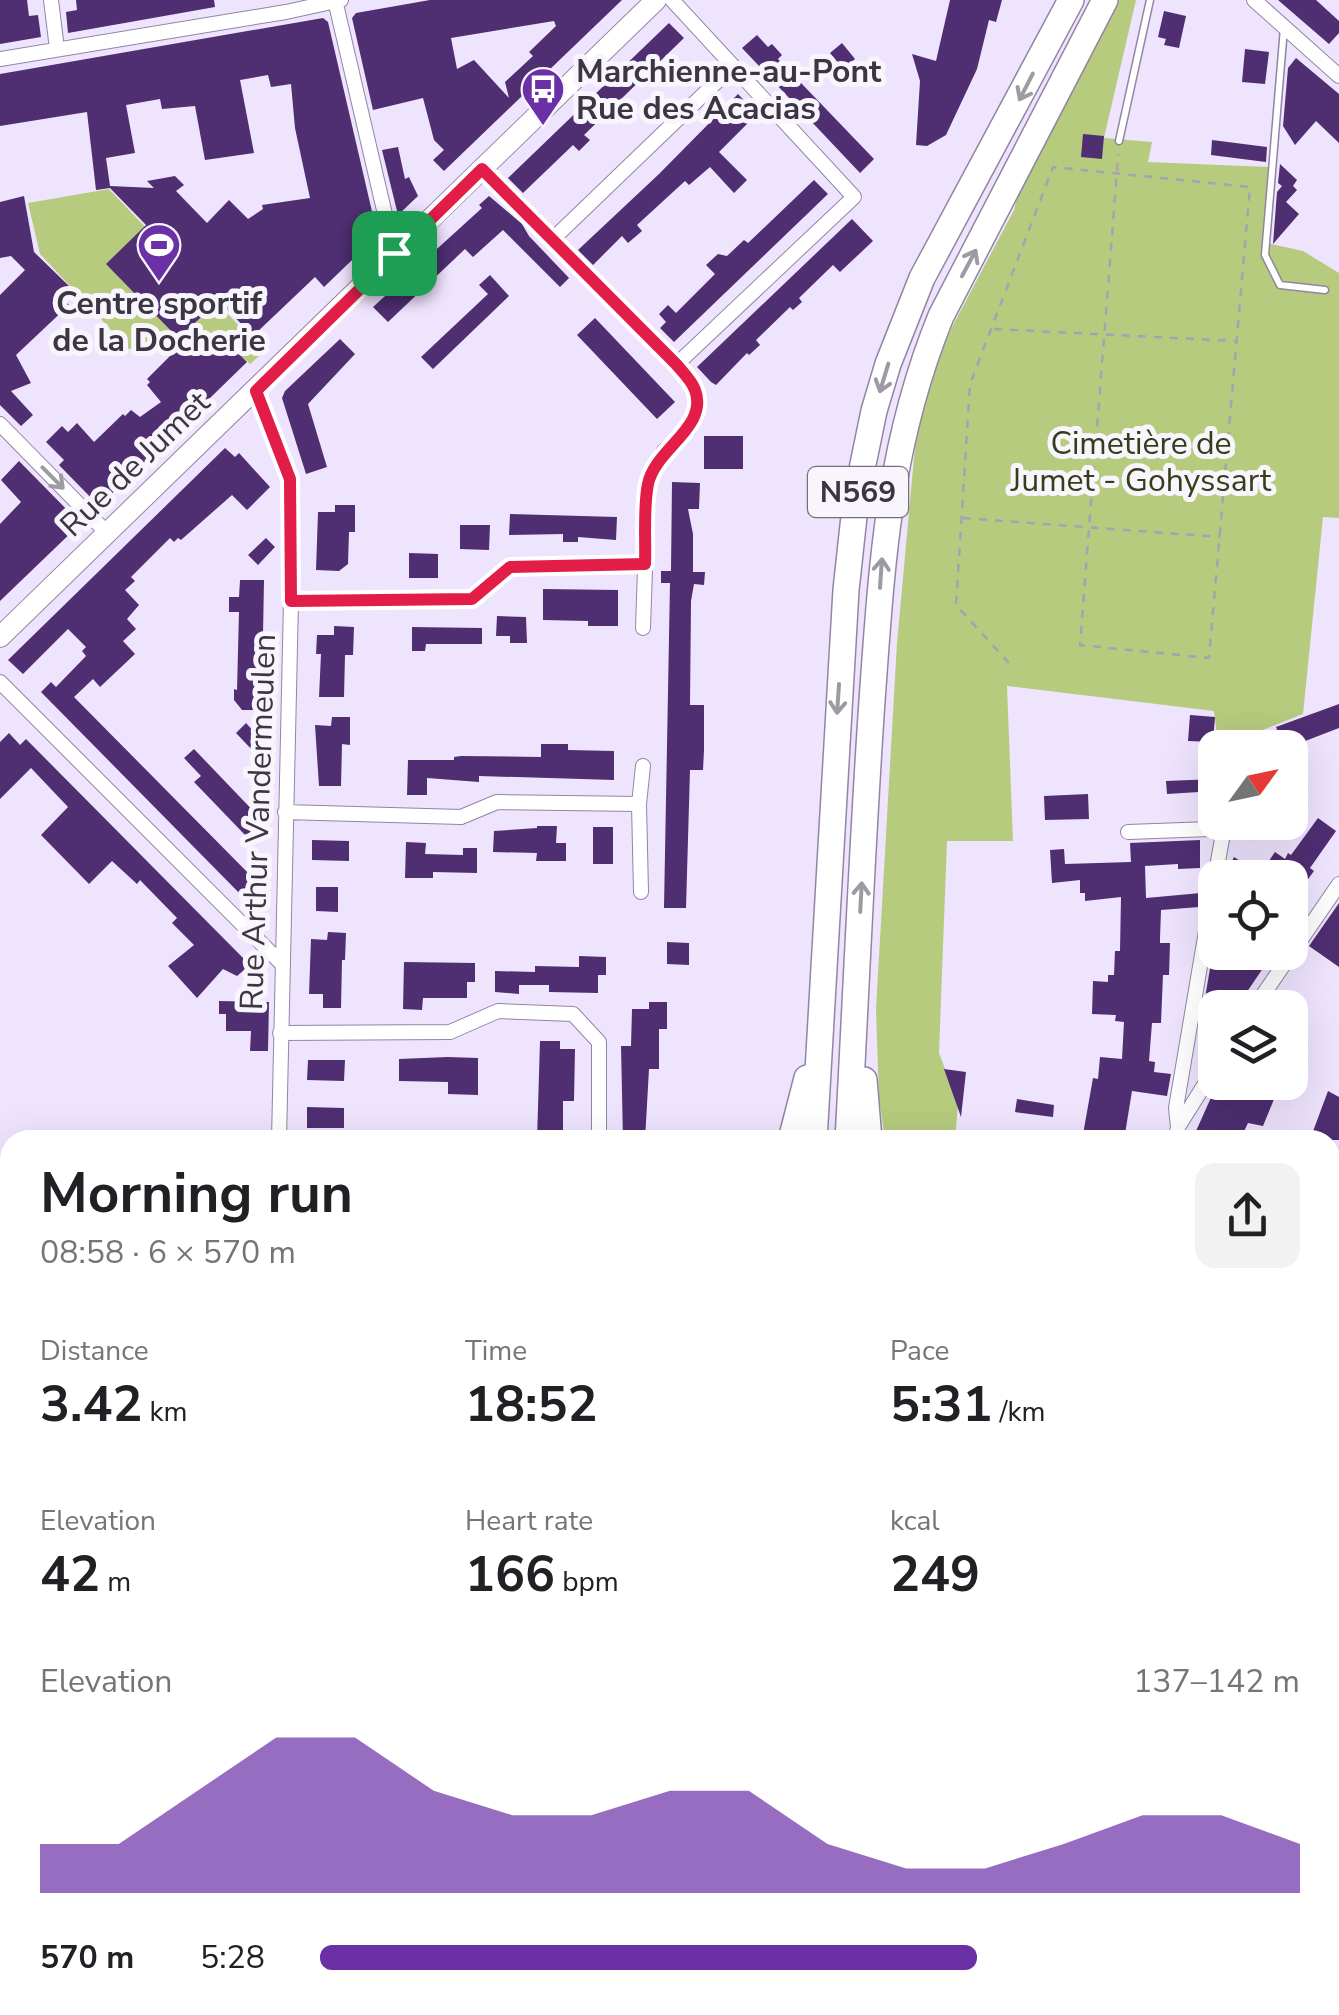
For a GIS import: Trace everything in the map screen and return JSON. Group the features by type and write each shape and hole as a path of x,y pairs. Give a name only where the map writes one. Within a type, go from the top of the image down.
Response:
{"highway":[{"name":"N569","path":"815,1130 846,590 856,498 874,412 888,364 922,278 1071,0"},
{"name":"N569","path":"849,1130 866,778 884,534 905,420 941,316 1104,0"},
{"path":"856,995 868,1130"},
{"path":"793,1130 820,1030"}],"street":[{"path":"51,0 58,49"},
{"path":"0,58 286,12 337,0 394,253"},
{"name":"Rue de Jumet","path":"0,637 656,0"},
{"path":"672,0 854,197 676,364"},
{"path":"1254,0 1339,76"},
{"path":"554,238 733,66"},
{"path":"482,169 554,238 676,364 696,390 696,413 688,429 664,451 648,482 644,628"},
{"name":"Rue Arthur Vandermeulen","path":"256,391 290,479 291,601 279,1130"},
{"path":"0,424 106,532"},
{"path":"291,601 472,599 510,567 645,564"},
{"path":"0,682 282,963"},
{"path":"641,892 639,804 643,766"},
{"path":"285,812 461,818 496,802 639,804"},
{"path":"1128,832 1211,829 1222,839 1218,860"},
{"path":"1266,990 1339,884"},
{"path":"1177,1130 1176,1108 1199,970"},
{"path":"280,1032 450,1032 498,1011 573,1014 599,1042 598,1130"},
{"path":"1179,1130 1198,1097"}],"lane":[{"path":"1120,141 1150,0"},
{"path":"1284,26 1265,255 1280,285 1325,290"}],"path":[{"path":"1009,662 956,604 970,384 1054,167 1117,171 1250,187 1210,658 1080,645 1104,334 1117,171 1120,141"},
{"path":"992,329 1236,341"},
{"path":"962,518 1220,537"}],"green space":[{"name":"Cimetière de Jumet - Gohyssart","path":"1113,0 1136,0 1104,138 1152,142 1148,162 1269,167 1262,242 1303,251 1339,273 1339,518 1323,517 1303,714 1263,730 1216,730 1214,711 1007,686 1013,841 947,841 939,1053 958,1103 956,1130 884,1130 876,1009 897,643 916,436 930,379 951,329 1014,210 1019,189"},
{"path":"109,189 264,352 250,364 238,355 209,345 129,349 40,254 28,203"}],"building":[{"path":"0,0 27,0 29,16 38,15 41,37 0,44"},
{"path":"76,0 214,0 215,7 68,33 66,12 77,10"},
{"path":"430,0 622,0 444,171 433,160 444,150 434,140 423,98 373,110 352,18 356,13","holes":["554,21 556,26 529,52 533,56 505,82 509,98 474,60 457,69 451,38"]},
{"path":"950,0 1002,0 996,22 989,20 977,69 946,135 927,146 916,145 920,81 912,54 936,61"},
{"path":"1278,0 1316,0 1339,21 1339,33 1329,44"},
{"path":"1164,11 1186,16 1179,48 1164,45 1166,39 1158,37"},
{"path":"323,18 328,22 377,233 375,238 324,287 315,277 253,336 219,301 178,338 106,264 146,225 110,188 96,190 87,112 0,126 0,74","holes":["268,75 271,87 291,84 295,128 310,198 262,205 263,209 248,219 229,200 207,223 176,191 184,185 175,176 147,181 154,188 110,186 106,158 135,153 126,105 160,99 162,109 195,106 205,160 254,153 240,80"]},
{"path":"669,23 684,38 584,135 590,140 579,151 573,145 523,193 508,178"},
{"path":"757,35 768,47 772,44 782,55 778,59 874,159 860,173 742,48"},
{"path":"842,43 855,59 843,69 830,53"},
{"path":"1245,49 1269,52 1265,84 1242,82"},
{"path":"1296,58 1339,94 1339,143 1316,121 1295,145 1283,126 1288,68"},
{"path":"738,94 757,114 719,152 747,180 734,193 710,167 689,185 685,181 637,225 642,231 628,243 622,236 593,265 578,250"},
{"path":"1083,134 1104,136 1102,159 1081,157"},
{"path":"1212,140 1267,147 1266,162 1211,155"},
{"path":"398,147 405,179 409,177 418,196 398,215 382,150"},
{"path":"1280,164 1297,180 1293,186 1297,190 1286,202 1299,214 1273,244 1277,192 1282,186 1278,183"},
{"path":"814,180 828,194 674,342 660,328 666,322 659,314 668,305 676,313 715,274 706,265 718,254 727,256 744,240 748,243"},
{"path":"24,196 34,252 70,287 60,296 69,305 16,355 31,383 11,391 33,415 21,426 0,405 0,295 25,270 11,256 0,258 0,202"},
{"path":"489,196 522,224 569,278 560,287 503,230 473,257 465,249 388,322 373,307 482,208 479,205"},
{"path":"852,219 873,241 840,272 833,265 799,298 802,302 793,310 790,307 756,340 760,345 716,385 711,382 697,367"},
{"path":"490,275 509,296 433,369 421,357 488,294 479,285"},
{"path":"595,318 675,402 657,419 577,335"},
{"path":"340,339 355,354 308,404 327,467 306,474 282,398"},
{"path":"177,349 235,350 247,362 99,506 59,465 64,460 46,442 62,426 68,432 77,423 94,442 123,414 131,410 140,417 161,402 147,385 147,379"},
{"path":"704,436 743,436 743,469 704,469"},
{"path":"225,448 235,457 239,453 270,487 247,510 232,495 181,540 174,542 170,538 131,577 135,581 125,590 139,605 127,619 136,629 123,641 135,654 100,687 93,679 74,697 259,884 255,887 261,893 250,904 41,692 51,682 56,687 86,656 82,651 86,647 68,629 23,674 8,660"},
{"path":"19,461 78,521 78,526 0,601 0,524 21,502 1,480"},
{"path":"672,482 700,483 699,509 688,509 693,534 693,572 705,572 704,585 694,584 691,601 690,705 704,705 704,750 703,770 690,770 686,908 664,908 670,583 661,583 661,571 671,571"},
{"path":"335,505 355,505 355,532 349,532 348,564 339,571 316,570 318,512 335,512"},
{"path":"510,514 617,517 616,540 578,537 578,542 563,542 563,534 509,535"},
{"path":"460,525 490,525 489,550 460,549"},
{"path":"266,538 275,547 258,565 248,555"},
{"path":"409,553 438,554 438,578 409,578"},
{"path":"240,580 264,580 262,689 266,689 266,710 242,710 234,700 239,612 229,612 229,597 239,597"},
{"path":"543,589 618,590 618,626 543,620"},
{"path":"497,616 526,617 527,643 510,643 510,636 496,636"},
{"path":"334,626 354,627 353,655 345,655 344,697 319,697 321,654 316,654 317,635 334,635"},
{"path":"412,627 482,628 482,644 426,644 425,651 412,651"},
{"path":"1339,704 1339,728 1308,740 1308,730 1276,727"},
{"path":"1190,715 1215,717 1214,730 1198,730 1198,741 1188,741"},
{"path":"332,717 350,717 350,745 342,744 341,786 319,786 315,725 331,726"},
{"path":"246,723 264,743 254,752 236,733"},
{"path":"9,733 20,745 26,739 250,965 237,976 223,969 197,998 168,966 194,945 172,923 177,918 140,880 137,884 112,861 89,884 41,835 68,807 31,768 0,799 0,742"},
{"path":"541,744 568,744 568,750 614,751 614,780 479,776 479,782 427,778 427,795 407,795 408,760 541,757"},
{"path":"194,749 262,820 246,836 194,782 201,776 184,758"},
{"path":"1198,780 1198,792 1167,794 1166,781"},
{"path":"1088,794 1089,819 1045,820 1044,796"},
{"path":"1318,818 1336,831 1310,868 1314,871 1308,879 1308,860 1270,860 1275,852 1285,859 1288,853 1291,855 1302,840 1308,840 1308,832"},
{"path":"557,826 556,843 566,843 566,861 536,861 537,853 493,852 494,831"},
{"path":"593,827 613,827 613,864 593,864"},
{"path":"312,840 349,841 349,861 312,860"},
{"path":"1200,840 1198,868 1178,869 1178,864 1145,866 1146,898 1198,893 1198,907 1161,910 1160,943 1170,943 1169,975 1163,975 1161,1023 1152,1023 1149,1061 1155,1062 1154,1072 1171,1074 1167,1096 1132,1091 1126,1130 1084,1130 1100,1057 1122,1059 1124,1022 1115,1021 1116,1015 1092,1014 1093,981 1108,982 1108,975 1114,975 1115,951 1120,951 1121,897 1085,901 1085,893 1080,893 1080,880 1052,883 1050,850 1064,849 1065,864 1131,862 1130,843"},
{"path":"406,842 426,843 425,854 463,855 463,848 477,848 477,873 433,872 433,878 405,878"},
{"path":"316,887 338,887 338,912 316,911"},
{"path":"1339,903 1339,967 1309,946"},
{"path":"328,932 346,933 341,1008 323,1008 323,994 309,994 311,939 327,940"},
{"path":"667,942 689,943 689,965 667,964"},
{"path":"579,956 606,957 606,975 598,975 598,993 549,992 549,985 519,985 519,994 495,992 495,971 535,972 535,966 579,967"},
{"path":"404,962 475,963 475,982 467,982 467,998 423,998 422,1010 403,1009"},
{"path":"1210,970 1262,970 1248,990 1206,990"},
{"path":"219,1001 269,1002 268,1051 250,1051 251,1031 226,1031 226,1014 219,1014"},
{"path":"649,1002 667,1002 667,1029 659,1029 659,1069 649,1069 646,1130 623,1130 621,1046 631,1046 632,1009 649,1009"},
{"path":"540,1041 560,1041 560,1049 575,1049 574,1101 563,1101 563,1130 537,1130"},
{"path":"478,1058 478,1095 448,1094 448,1082 399,1081 399,1059"},
{"path":"308,1060 345,1060 344,1081 307,1080"},
{"path":"944,1069 966,1072 961,1117"},
{"path":"1328,1091 1339,1097 1339,1130 1313,1130"},
{"path":"1017,1099 1054,1105 1053,1117 1015,1112"},
{"path":"1210,1100 1274,1100 1263,1126 1248,1123 1245,1130 1196,1130"},
{"path":"307,1107 344,1108 344,1128 307,1128"}],"place":[{"name":"Marchienne-au-Pont Rue des Acacias","path":"543,127"},
{"name":"Centre sportif de la Docherie","path":"159,283"}],"route":[{"path":"482,169 676,364 696,390 696,413 688,429 664,451 648,482 645,564 510,567 472,599 291,601 290,479 256,391 394,253 482,169"}]}
